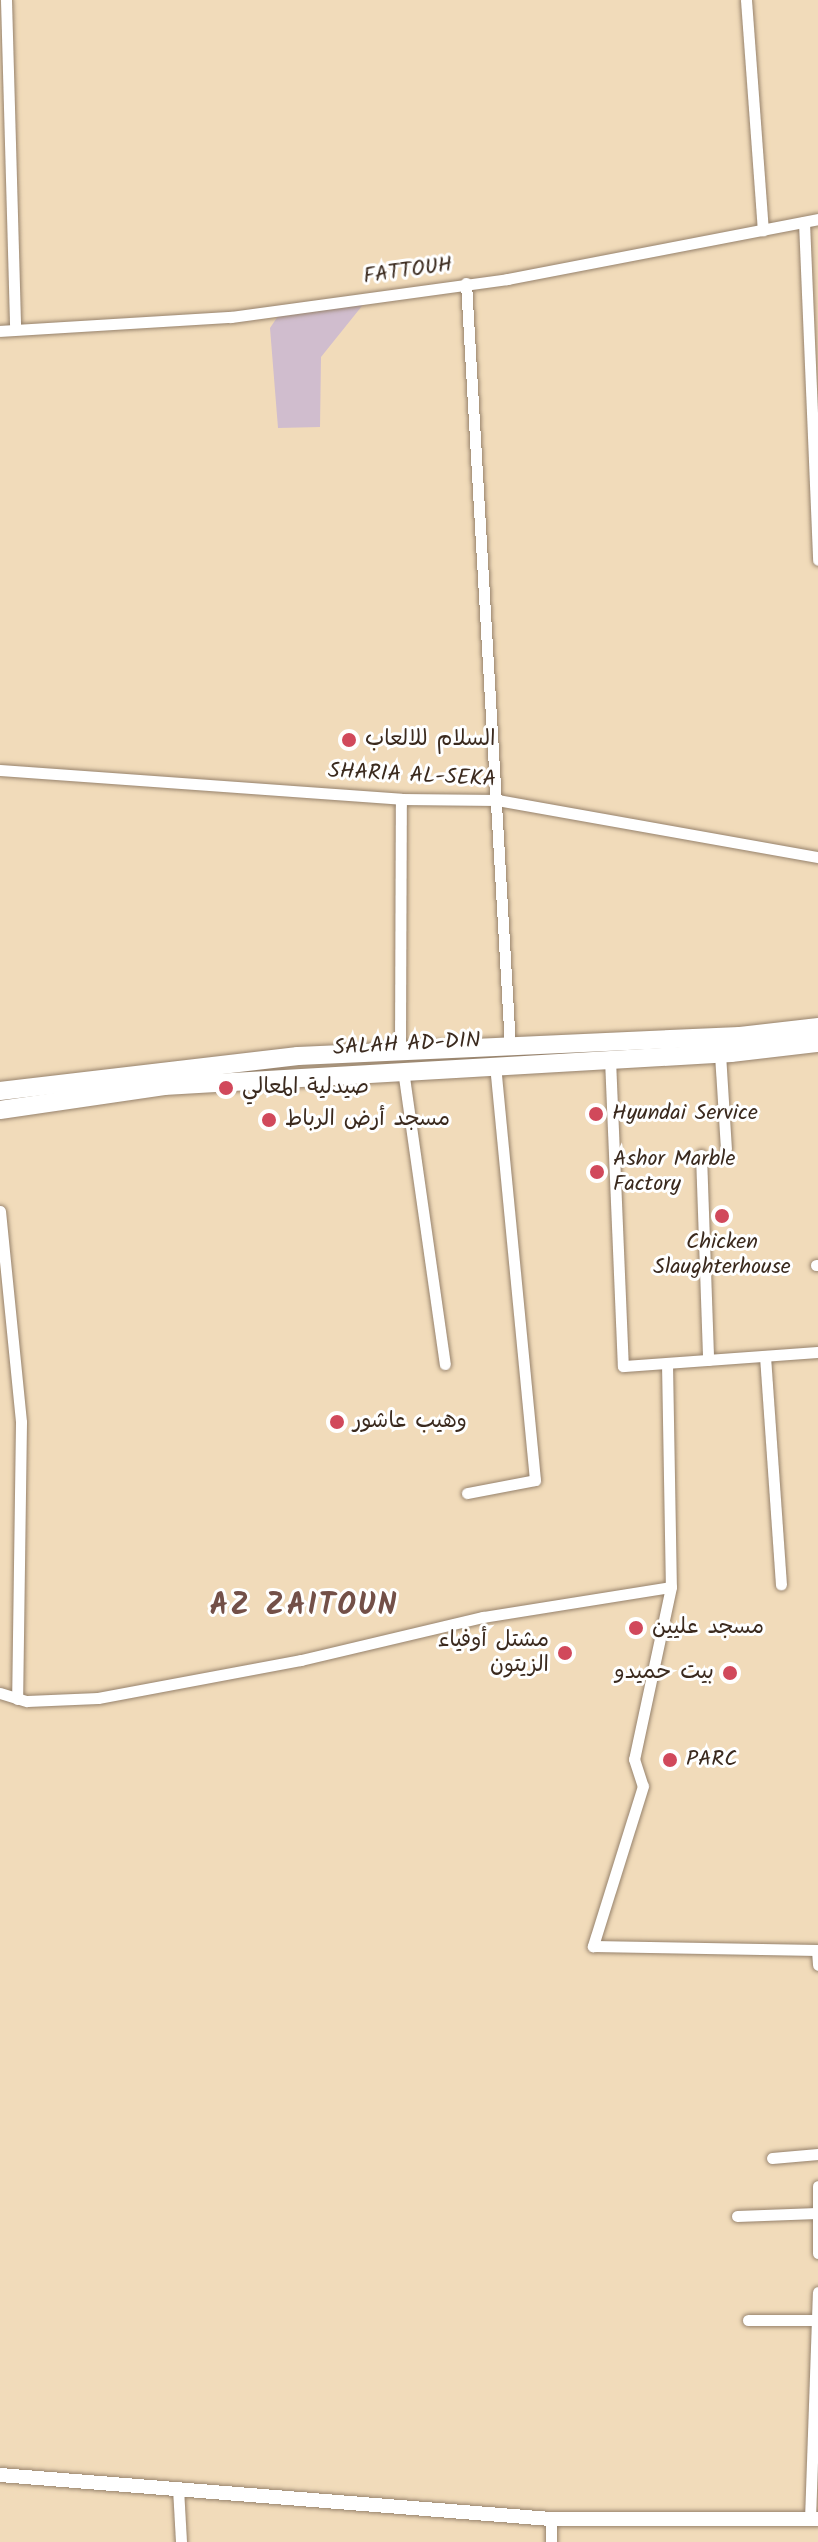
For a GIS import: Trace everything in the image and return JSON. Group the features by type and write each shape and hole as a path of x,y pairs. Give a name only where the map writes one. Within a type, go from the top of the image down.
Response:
{"highway":[{"name":"SALAH AD-DIN","path":"0,1091 153,1070 400,1049 740,1036 818,1027"},
{"name":"SALAH AD-DIN","path":"0,1110 164,1086 403,1069 720,1054 818,1043"}],"street":[{"path":"6,0 15,328"},
{"path":"746,0 763,230"},
{"name":"FATTOUH","path":"0,331 231,317 466,283 818,219"},
{"path":"804,222 818,560"},
{"path":"466,283 510,1047"},
{"name":"SHARIA AL-SEKA","path":"0,770 401,799 497,800 818,857"},
{"path":"400,1049 401,799"},
{"path":"720,1054 726,1149"},
{"path":"610,1059 623,1366 818,1352"},
{"path":"467,1493 535,1480 495,1064"},
{"path":"403,1069 445,1364"},
{"path":"701,1155 708,1360"},
{"path":"0,1211 3,1276 21,1422 17,1699"},
{"path":"765,1356 781,1584"},
{"path":"667,1363 671,1587 634,1759 643,1786 593,1946 817,1950 818,1965"},
{"path":"0,1693 17,1699 98,1698 301,1660 483,1617 671,1587"},
{"path":"772,2158 818,2154"},
{"path":"818,2186 818,2253"},
{"path":"737,2216 817,2213"},
{"path":"0,2475 551,2519 814,2519 818,2292"},
{"path":"748,2320 818,2320"},
{"path":"178,2488 181,2542"},
{"path":"551,2519 551,2542"}],"shaded area":[{"path":"366,301 321,357 320,427 278,428 270,328 278,316"}],"place":[{"name":"السلام للالعاب","path":"349,740"},
{"name":"صيدلية المعالي","path":"226,1088"},
{"name":"Hyundai Service","path":"596,1114"},
{"name":"مسجد أرض الرباط","path":"269,1120"},
{"name":"Ashor Marble Factory","path":"597,1172"},
{"name":"Chicken Slaughterhouse","path":"722,1216"},
{"name":"وهيب عاشور","path":"337,1422"},
{"name":"مسجد عليين","path":"636,1628"},
{"name":"مشتل أوفياء الزيتون","path":"565,1653"},
{"name":"بيت حميدو","path":"730,1673"},
{"name":"PARC","path":"670,1760"}],"district":[{"name":"AZ ZAITOUN","path":"304,1606"}]}
